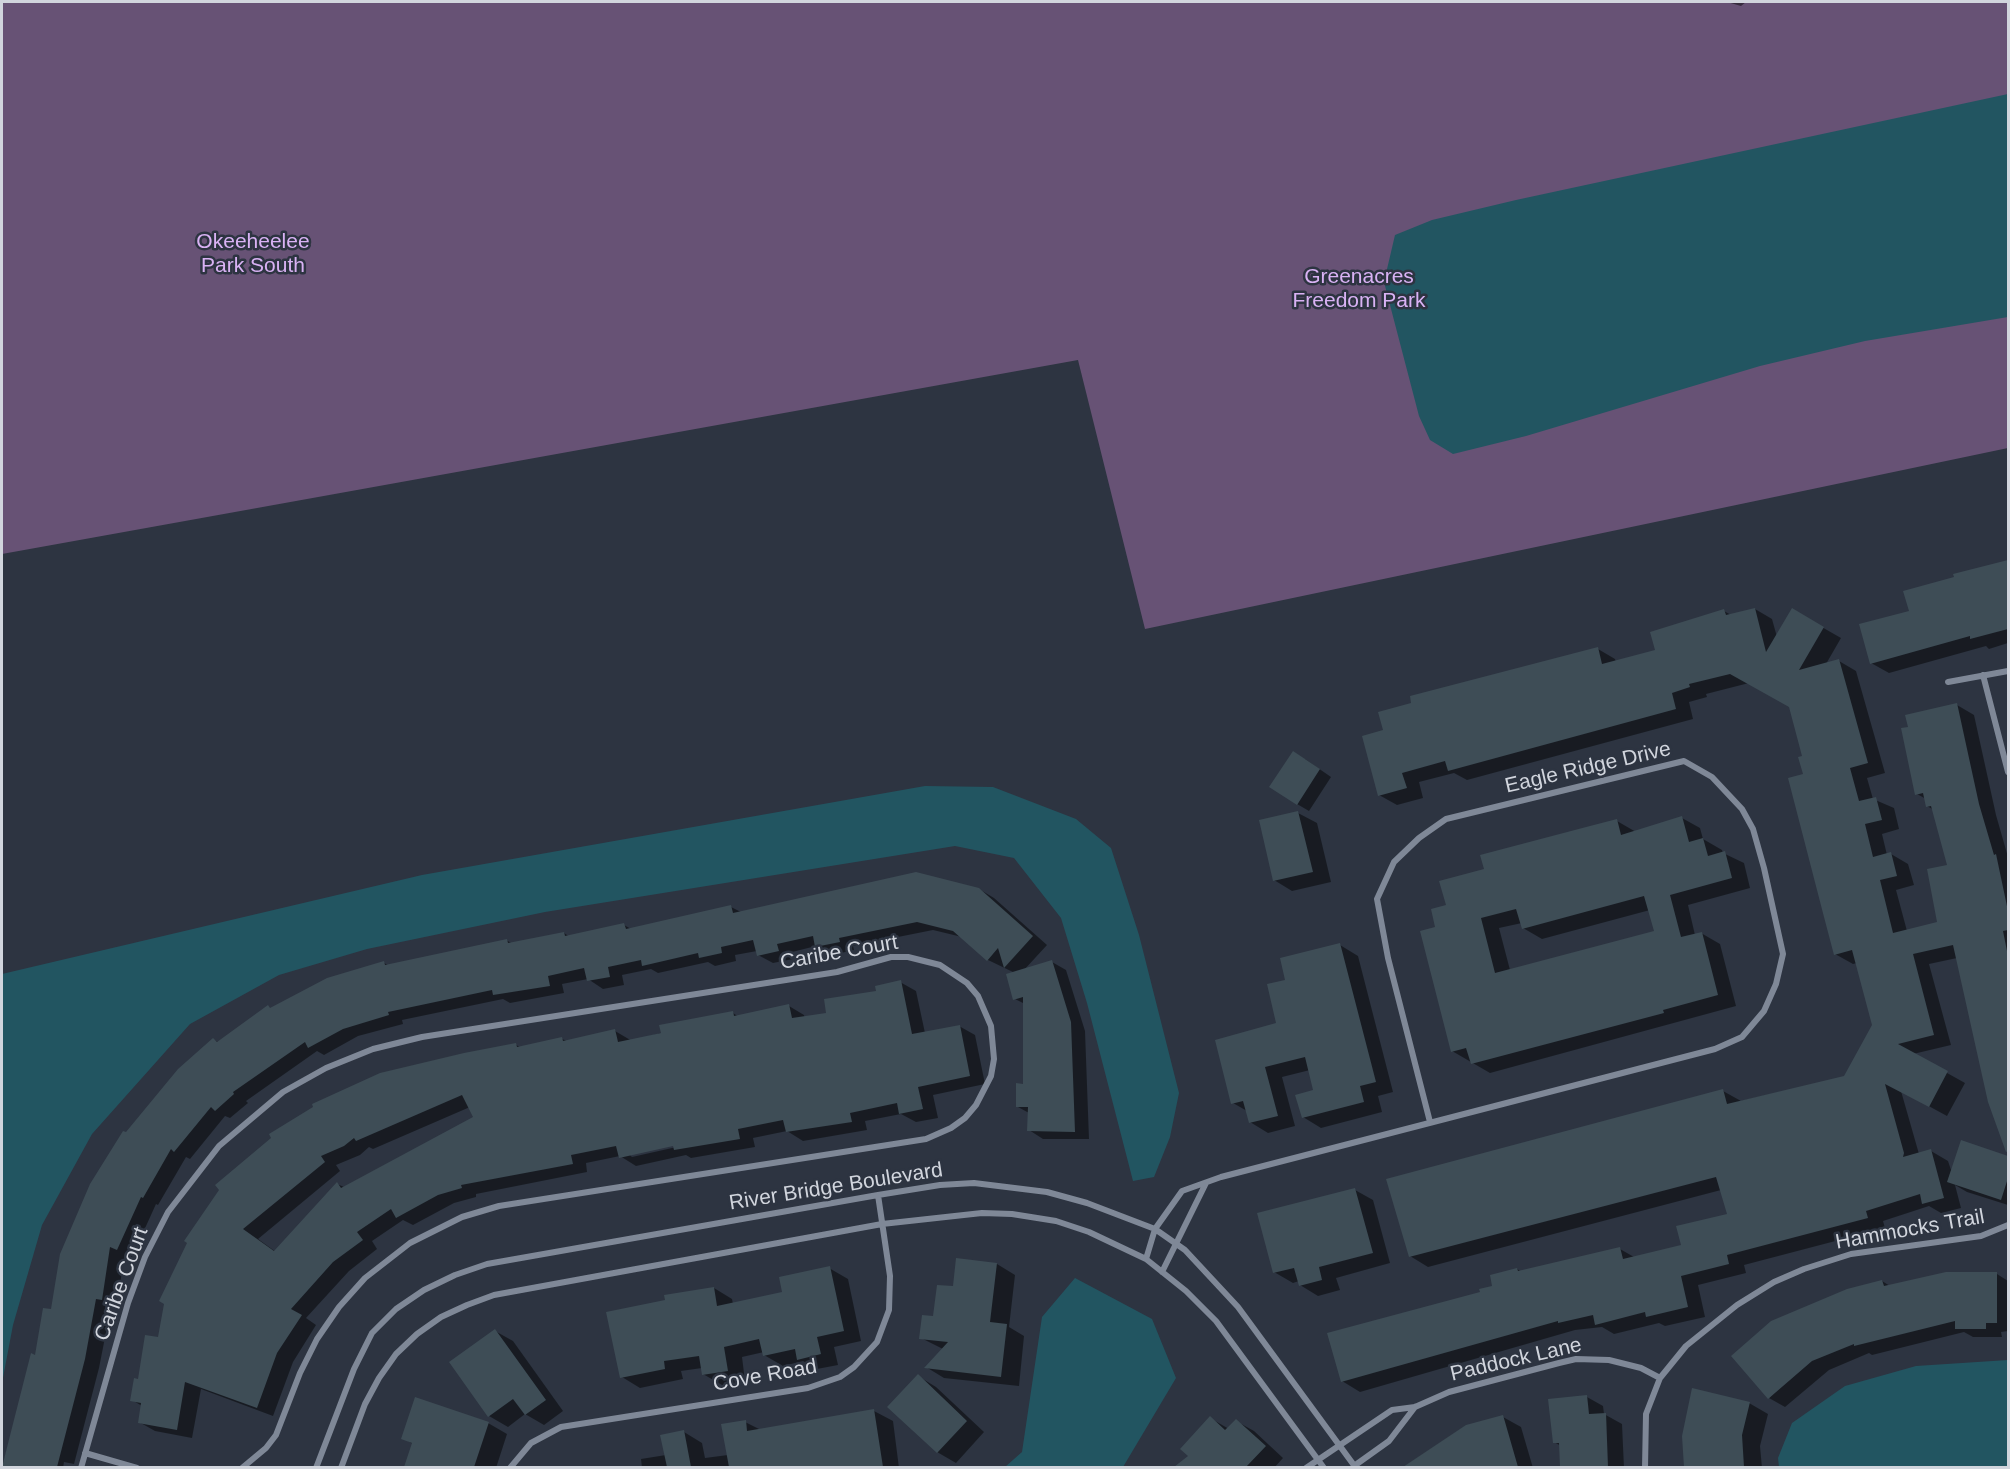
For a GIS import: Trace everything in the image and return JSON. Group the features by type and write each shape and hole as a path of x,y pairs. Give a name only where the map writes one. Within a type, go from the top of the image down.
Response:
{"street":[{"path":"1947,682 2008,671"},
{"path":"1983,675 2008,772"},
{"name":"Eagle Ridge Drive","path":"1146,1259 1155,1229 1182,1191 1206,1182 1715,1049 1742,1037 1764,1011 1776,984 1783,954 1767,879 1747,819 1742,809 1712,777 1684,761 1446,819 1419,838 1394,862 1377,899 1388,958 1430,1122"},
{"name":"Caribe Court","path":"81,1467 128,1303 145,1257 168,1212 219,1146 256,1112 283,1092 326,1068 373,1049 422,1037 837,972 891,957 908,957 940,965 967,983 978,996 992,1026 994,1059 991,1076 976,1105 965,1118 951,1128 926,1139 499,1206 462,1217 410,1243 365,1278 339,1307 317,1339 300,1373 276,1435 266,1448 242,1467"},
{"path":"1162,1272 1206,1182"},
{"name":"River Bridge Boulevard","path":"316,1467 354,1370 372,1333 396,1309 424,1290 455,1275 487,1264 878,1195 963,1184 1024,1188 1086,1203 1155,1229 1185,1250 1238,1307 1340,1444 1354,1467"},
{"name":"Cove Road","path":"510,1467 531,1443 561,1427 808,1388 840,1377 854,1367 877,1342 889,1310 890,1284 878,1195"},
{"name":"River Bridge Boulevard","path":"341,1467 365,1404 379,1378 396,1354 417,1334 441,1317 467,1305 494,1295 882,1224 965,1214 1012,1214 1056,1221 1089,1232 1146,1259 1216,1321 1324,1467"},
{"name":"Hammocks Trail","path":"1645,1467 1646,1414 1660,1378 1673,1359 1710,1324 1774,1282 1804,1269 1851,1254 1981,1236 2008,1225"},
{"name":"Paddock Lane","path":"1306,1467 1392,1410 1415,1407 1449,1392 1576,1359 1593,1358 1625,1363 1660,1378"},
{"name":"Paddock Lane","path":"1354,1467 1389,1441 1415,1407"},
{"path":"85,1453 137,1467"}],"green space":[{"path":"2,2 2008,2 2008,448 1145,629 1078,360 2,554"}],"water":[{"path":"2008,94 2008,317 1865,341 1760,366 1526,436 1453,454 1430,440 1419,416 1384,282 1395,235 1432,220 1516,200"},
{"path":"925,786 993,787 1076,819 1111,848 1139,935 1179,1093 1170,1137 1154,1177 1133,1181 1087,1003 1061,918 1014,858 955,846 545,912 367,949 279,975 190,1024 92,1134 42,1225 13,1325 2,1383 2,974 422,875"},
{"path":"1075,1278 1152,1319 1176,1378 1123,1467 1005,1467 1022,1452 1042,1317"},
{"path":"2008,1360 2008,1467 1779,1467 1778,1458 1792,1423 1845,1386 1916,1366"}],"building":[{"path":"2008,560 2008,629 1970,639 1970,636 1870,664 1859,624 1909,611 1903,591 1954,577 1953,574"},
{"path":"1755,608 1766,652 1792,608 1824,627 1799,670 1839,659 1868,763 1850,768 1859,801 1876,797 1882,820 1865,824 1873,857 1891,852 1897,876 1880,880 1893,933 1937,922 1927,869 1947,865 1931,806 1926,807 1923,793 1915,795 1901,728 1908,727 1905,715 1957,703 1979,804 1994,855 1996,854 2008,911 2008,930 2003,931 2008,956 2008,1151 2006,1152 1988,1102 1953,945 1913,954 1934,1035 1898,1044 1948,1071 1929,1107 1885,1084 1904,1153 1903,1157 1931,1149 1944,1198 1922,1204 1920,1194 1866,1211 1868,1218 1727,1255 1729,1264 1681,1276 1688,1307 1646,1317 1645,1312 1595,1325 1593,1315 1558,1323 1558,1321 1341,1382 1327,1333 1480,1292 1479,1289 1492,1286 1490,1275 1517,1268 1518,1271 1620,1247 1623,1259 1681,1245 1676,1226 1727,1214 1716,1177 1409,1257 1386,1179 1723,1089 1727,1104 1844,1076 1872,1025 1852,950 1834,955 1824,917 1788,778 1803,774 1798,757 1802,756 1789,707 1730,674 1689,684 1690,687 1672,693 1676,709 1448,771 1445,761 1402,773 1407,788 1378,796 1362,736 1383,730 1378,712 1411,703 1410,696 1598,647 1602,664 1655,650 1650,632 1724,609 1726,615"},
{"path":"1293,751 1320,769 1297,805 1269,787"},
{"path":"1298,811 1313,872 1273,881 1259,820"},
{"path":"1682,816 1689,842 1703,838 1708,856 1725,851 1732,878 1670,895 1681,937 1702,932 1718,995 1663,1010 1664,1013 1471,1064 1466,1048 1451,1052 1420,931 1435,927 1431,909 1446,905 1439,881 1484,869 1480,855 1617,819 1621,835","holes":["1644,896 1654,931 1495,973 1481,918 1516,909 1522,929"]},
{"path":"916,872 979,888 1033,936 1004,968 998,948 987,961 953,931 917,922 839,938 840,942 815,947 813,936 777,944 779,951 757,956 753,940 721,947 722,953 699,958 698,953 642,966 641,960 608,967 610,977 587,981 584,968 548,976 550,986 493,995 492,990 388,1012 389,1015 343,1029 308,1048 305,1042 233,1092 234,1094 215,1111 211,1107 174,1152 171,1149 143,1198 141,1197 117,1250 110,1247 102,1300 96,1299 85,1359 57,1467 2,1467 31,1353 35,1355 43,1308 51,1309 60,1254 90,1184 123,1131 126,1132 178,1069 213,1038 217,1042 268,1005 270,1008 327,978 384,961 385,965 507,939 508,943 564,932 565,936 624,923 626,929 731,905 733,913"},
{"path":"1340,943 1376,1082 1360,1086 1364,1102 1302,1118 1295,1095 1313,1090 1305,1057 1265,1067 1278,1116 1249,1123 1243,1101 1231,1104 1215,1040 1276,1023 1267,984 1285,980 1280,958"},
{"path":"1052,960 1071,1022 1075,1132 1027,1131 1028,1107 1016,1107 1016,1083 1023,1084 1023,997 1013,1000 1006,974"},
{"path":"901,980 912,1034 960,1025 970,1076 918,1087 923,1109 899,1114 897,1103 850,1113 852,1122 786,1132 783,1120 738,1129 740,1139 674,1150 673,1146 619,1158 616,1146 571,1155 573,1164 461,1185 462,1188 438,1195 396,1218 391,1209 357,1232 363,1240 333,1262 291,1309 302,1315 277,1353 257,1408 185,1382 177,1430 138,1423 141,1403 130,1401 134,1378 138,1379 145,1335 158,1337 164,1304 159,1301 187,1243 184,1241 219,1190 215,1185 271,1138 269,1134 313,1107 312,1104 380,1073 464,1053 516,1043 517,1047 562,1037 563,1041 615,1029 618,1042 661,1033 659,1025 733,1011 734,1016 789,1004 792,1018 826,1013 824,999 876,991 875,986","holes":["462,1095 473,1117 341,1188 337,1182 274,1251 243,1229 325,1162 321,1156 344,1146 354,1138 356,1141"]},
{"path":"1961,1140 2008,1156 2008,1178 2001,1200 1947,1182"},
{"path":"1355,1188 1373,1253 1319,1267 1322,1280 1299,1286 1294,1268 1273,1273 1257,1213"},
{"path":"956,1258 997,1263 990,1322 1007,1324 1001,1377 924,1368 948,1342 919,1339 922,1315 933,1316 937,1285 953,1286"},
{"path":"830,1266 844,1331 817,1337 821,1354 797,1360 795,1349 763,1356 759,1339 724,1347 728,1371 702,1375 699,1356 664,1361 665,1369 620,1378 606,1312 665,1300 664,1295 714,1287 717,1306 782,1292 779,1277"},
{"path":"1946,1272 1997,1272 1997,1323 1986,1323 1986,1329 1955,1329 1955,1321 1854,1346 1854,1344 1812,1361 1768,1399 1731,1356 1771,1321 1847,1289 1882,1280 1884,1286"},
{"path":"495,1329 546,1400 525,1415 513,1399 488,1417 449,1362"},
{"path":"918,1374 967,1421 937,1453 887,1407"},
{"path":"1692,1388 1750,1402 1742,1435 1744,1467 1684,1467 1682,1436"},
{"path":"1587,1395 1589,1414 1606,1413 1608,1467 1560,1467 1559,1443 1553,1443 1548,1399"},
{"path":"415,1397 489,1422 474,1467 404,1467 412,1443 401,1439"},
{"path":"874,1409 883,1467 729,1467 721,1424 746,1420 747,1431"},
{"path":"1503,1415 1518,1467 1403,1467 1466,1425"},
{"path":"1210,1416 1225,1430 1236,1419 1266,1446 1246,1467 1174,1467 1188,1456 1180,1449"},
{"path":"684,1430 691,1467 667,1467 660,1435"}],"park label":[{"name":"Okeeheelee Park South","path":"253,254"},
{"name":"Greenacres Freedom Park","path":"1359,289"}]}
